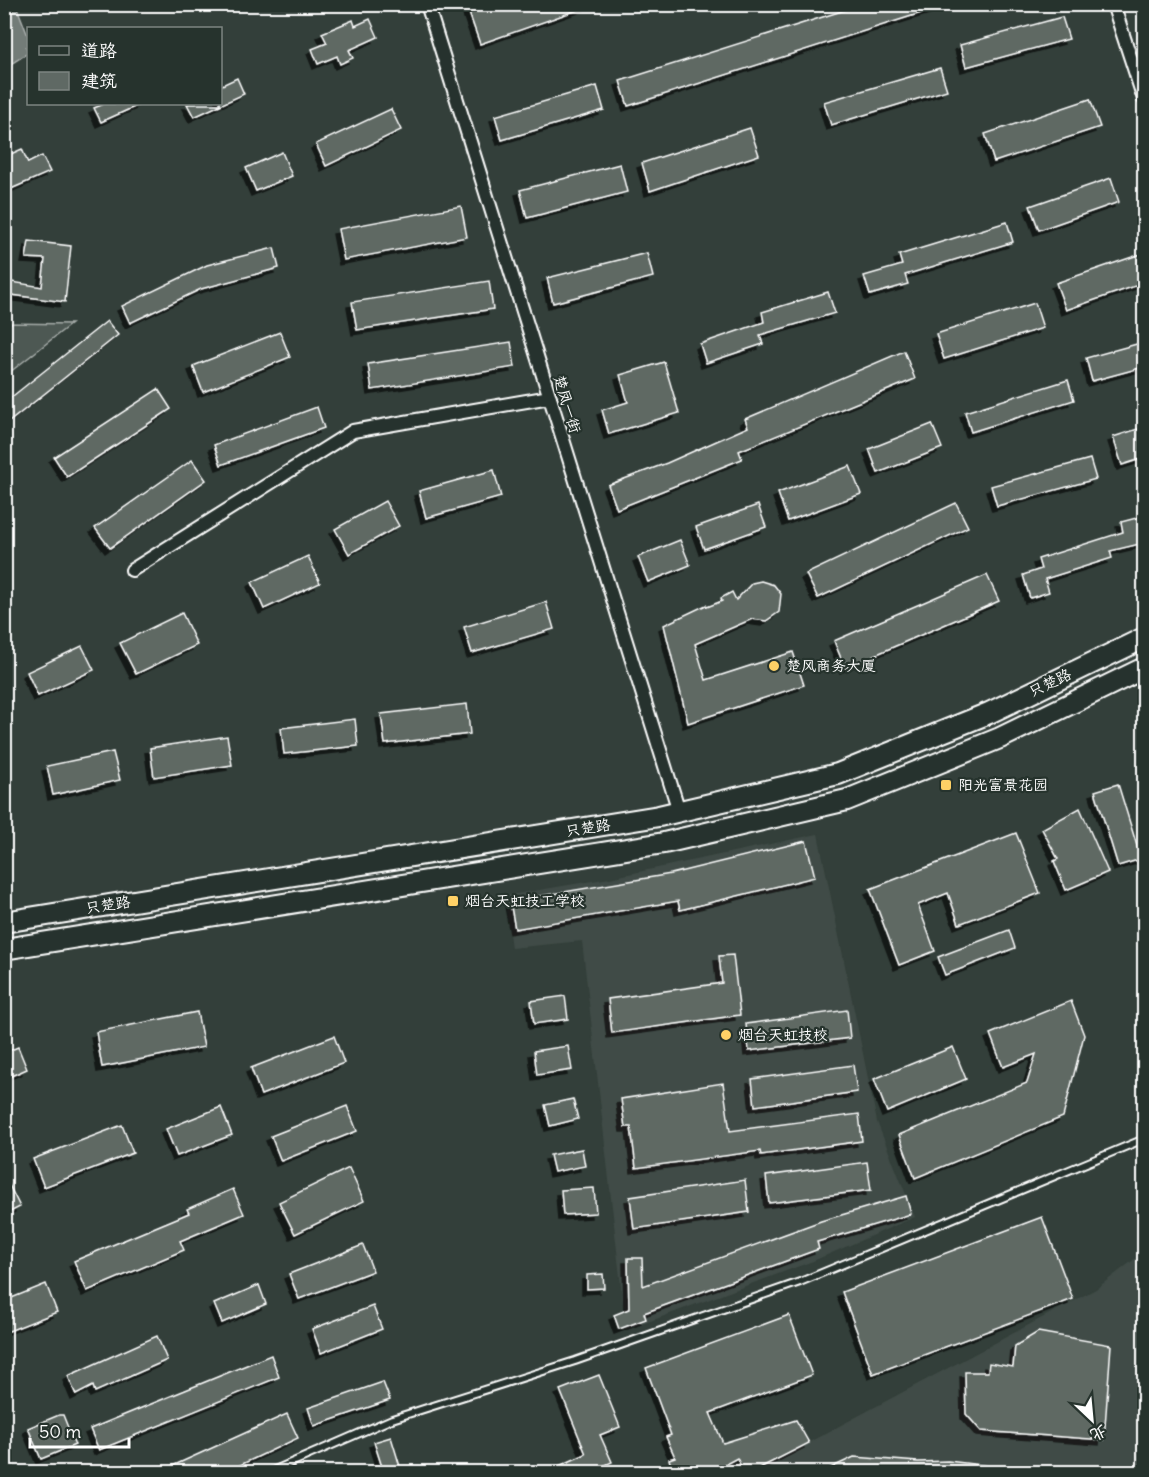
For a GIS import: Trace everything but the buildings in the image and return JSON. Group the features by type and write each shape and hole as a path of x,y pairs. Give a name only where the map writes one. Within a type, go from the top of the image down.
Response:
{"main road":[{"name":"只楚路","path":"4,922 679,812 838,774 989,713 1144,638"},
{"name":"只楚路","path":"4,949 664,843 847,800 1000,738 1144,668"}],"street":[{"name":"楚凤一街","path":"427,4 679,812"},
{"path":"1113,4 1144,99"},
{"path":"132,570 353,431 550,397"}],"lane":[{"path":"270,1473 392,1419 575,1361 800,1282 1144,1139"}],"shaded area":[{"path":"4,5 16,5 27,33 27,54 5,68"},
{"path":"5,323 71,324 5,376"},
{"name":"烟台天虹技校","path":"818,834 877,1122 915,1217 813,1261 626,1330 582,941 511,948 504,896 610,878"},
{"path":"1144,1252 1144,1389 1140,1472 753,1472 1096,1289"}],"place":[{"name":"楚风商务大厦","path":"774,666"},
{"name":"阳光富景花园","path":"946,785"},
{"name":"烟台天虹技工学校","path":"453,901"},
{"name":"烟台天虹技校","path":"726,1035"}]}
